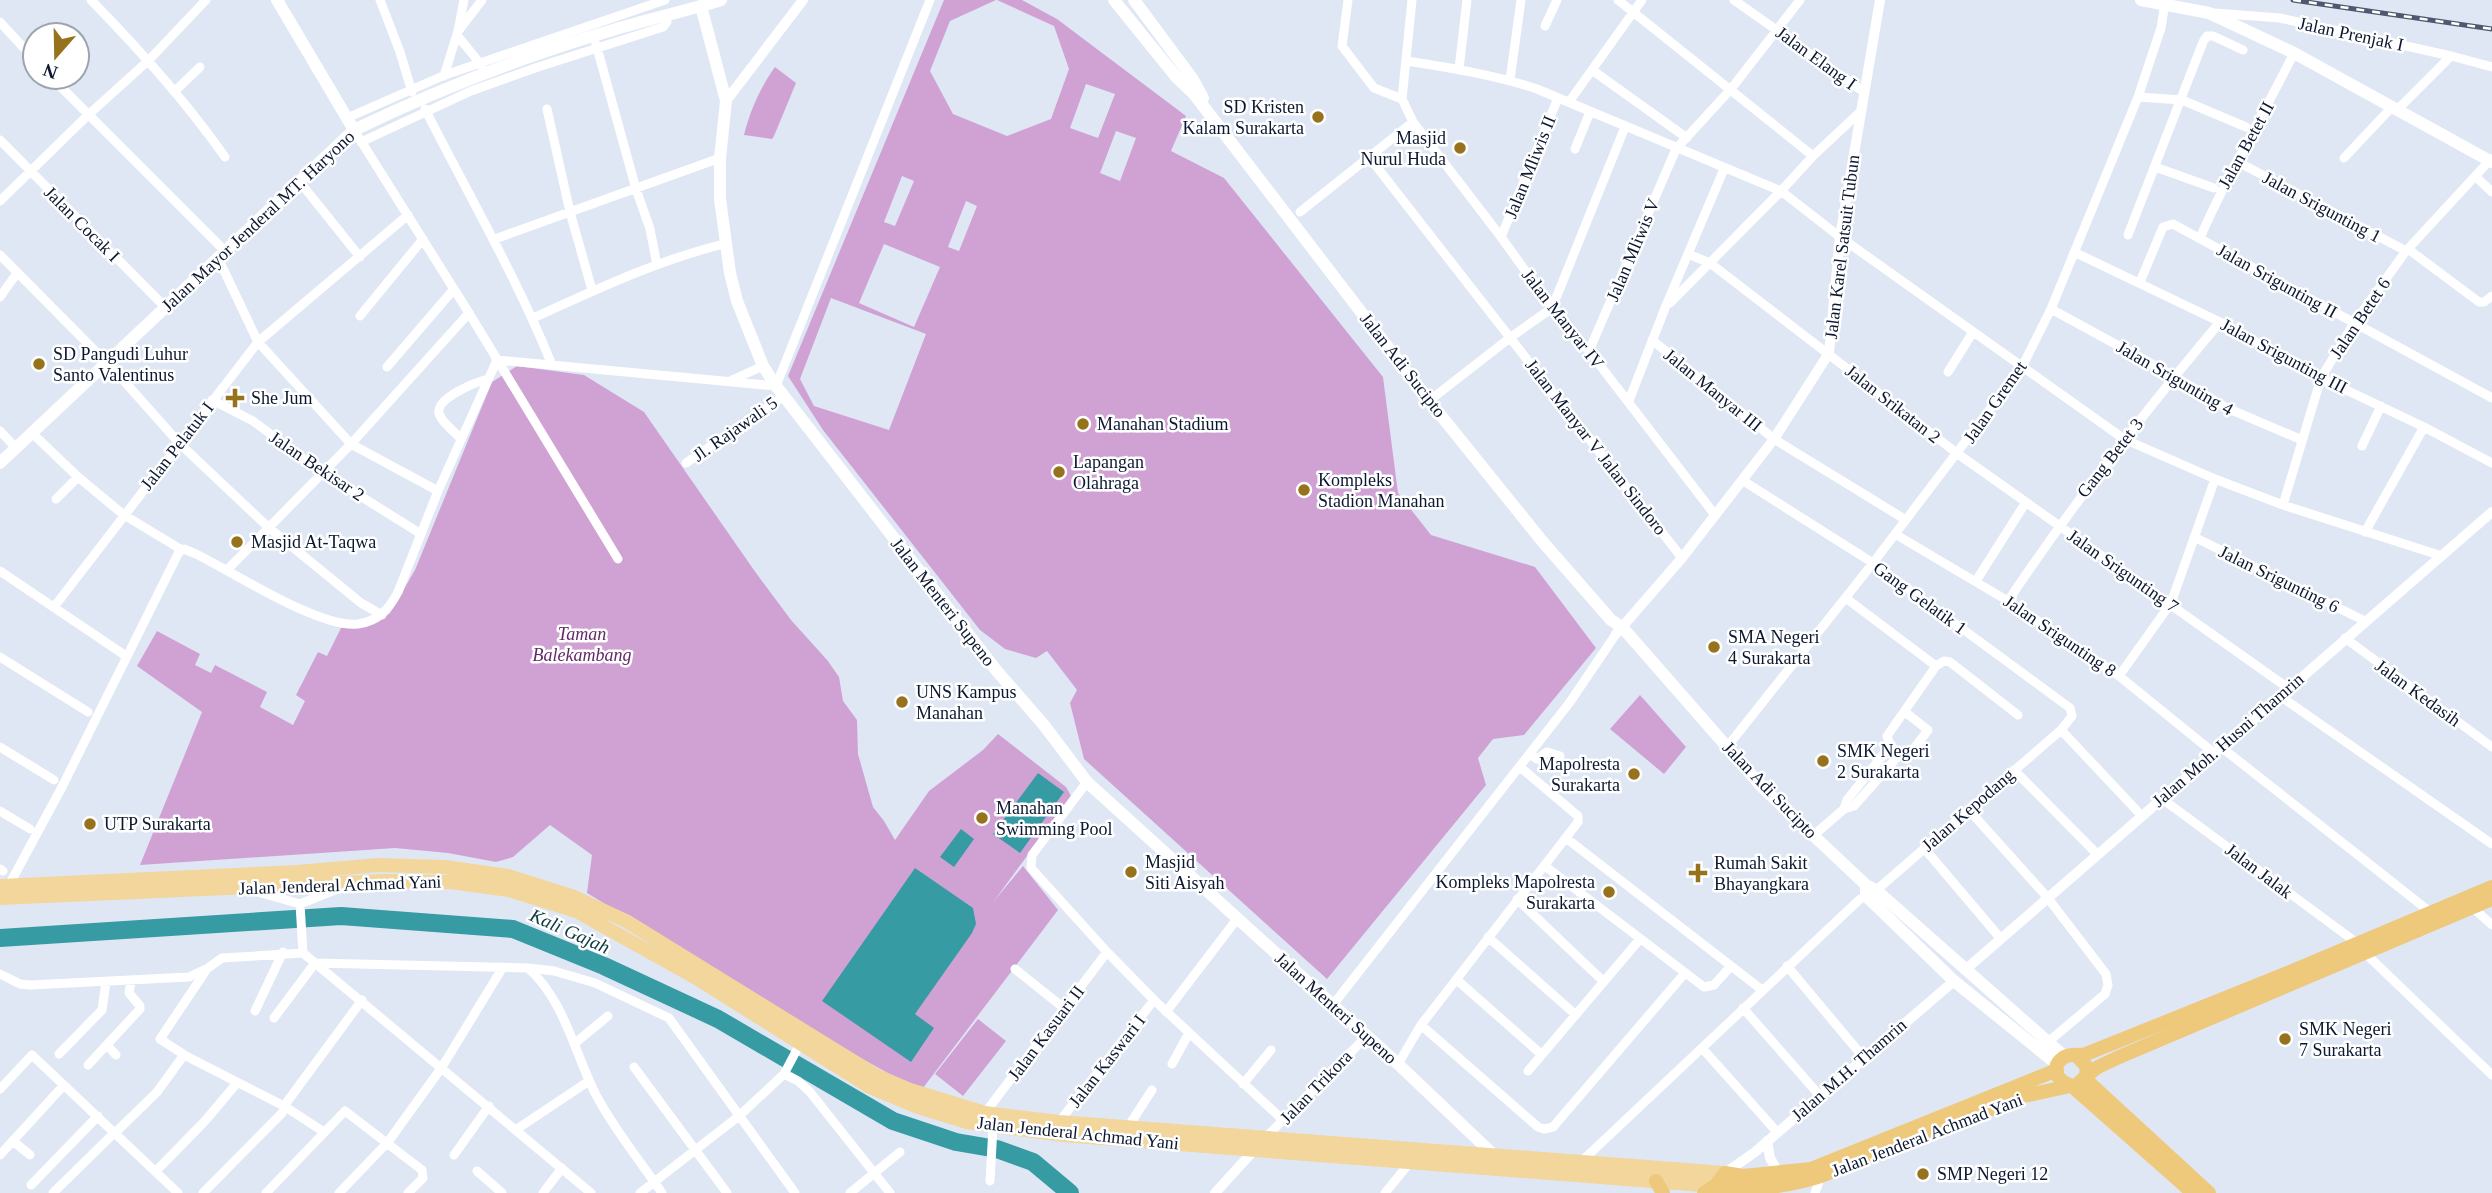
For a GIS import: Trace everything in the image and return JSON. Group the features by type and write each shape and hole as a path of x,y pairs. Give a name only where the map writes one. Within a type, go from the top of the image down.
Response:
{"highway":[{"name":"Jalan Jenderal Achmad Yani","path":"2436,918 2492,887"},
{"name":"Jalan Jenderal Achmad Yani","path":"1724,1187 1786,1186 1821,1176 2024,1096 2078,1082 2098,1067 2119,1057 2361,948 2492,899"},
{"name":"Jalan Jenderal Achmad Yani","path":"1724,1187 1778,1172 1811,1168 2064,1062 2290,972 2361,948"},
{"path":"2078,1082 2087,1067 2064,1062 2062,1082 2078,1082 2198,1190"},
{"path":"1724,1187 1725,1172"}],"main road":[{"path":"277,0 350,124"},
{"name":"Jalan Mayor Jenderal MT. Haryono","path":"0,463 299,181 350,124 382,116 415,96 469,86 484,68 533,63 572,43 595,42 611,24 638,29 667,14 701,3 722,0"},
{"name":"Jalan Adi Sucipto","path":"1114,0 1177,78 1194,90 1434,397 1550,541 1616,615 1619,631"},
{"path":"1122,0 1194,90"},
{"name":"Jalan Adi Sucipto","path":"1134,0 1192,78 1194,90 1430,402 1619,631 1763,788 1869,890 1954,981 2064,1062"},
{"path":"2141,0 2209,13 2294,53 2491,160"},
{"name":"Jalan Menteri Supeno","path":"701,3 726,101 720,158 724,244 737,301 763,366 780,391 996,670 1043,724 1087,782 1398,1064 1500,1161"},
{"name":"Jalan Jenderal Achmad Yani","path":"235,883 378,865 477,870 532,882 574,897 625,921 870,1087 918,1107 993,1130 1410,1161 1583,1160 1725,1172"},
{"name":"Jalan Jenderal Achmad Yani","path":"2,885 450,882 518,892 576,911 698,979 801,1042 888,1081 954,1105 985,1113 1059,1122 1266,1137 1500,1161 1659,1187 1724,1187"},
{"name":"Jalan Adi Sucipto","path":"1869,890 2048,1042 2064,1062"}],"street":[{"path":"92,0 149,60 225,157"},
{"path":"380,0 415,96 495,239 552,365"},
{"path":"440,90 458,33 464,0"},
{"path":"458,33 482,0"},
{"path":"618,559 469,313 350,124 415,96 445,75 484,68 572,43 665,0"},
{"path":"726,101 803,0"},
{"path":"497,360 731,380 780,391 930,0"},
{"path":"1348,0 1342,46 1374,88 1402,99 1412,0"},
{"path":"1459,69 1467,0"},
{"path":"1510,80 1521,0"},
{"path":"1545,26 1557,0"},
{"path":"1618,0 1813,156"},
{"path":"1569,102 1643,0"},
{"name":"Jalan Elang I","path":"1734,0 1864,92"},
{"path":"1676,149 1731,89 1800,0"},
{"name":"Jalan Karel Satsuit Tubun","path":"1619,631 1682,558 1774,439 1829,353 1840,237 1880,0"},
{"path":"0,201 149,60 205,1"},
{"name":"Jalan Gremet","path":"1727,747 1958,454 2022,367 2051,309 2138,97 2161,28 2165,4"},
{"name":"Jalan Prenjak I","path":"2209,13 2280,18 2492,67"},
{"path":"0,22 21,45"},
{"path":"638,29 595,42 650,229 657,265"},
{"path":"458,33 484,68 499,81"},
{"path":"2128,235 2207,36 2213,36 2243,50"},
{"name":"Jalan Betet II","path":"2200,239 2216,201 2294,53"},
{"path":"2344,158 2451,56"},
{"path":"1407,61 1510,80 1558,97 1780,192 2124,439 2283,505 2442,556"},
{"path":"361,142 426,112 469,86 499,81 533,63"},
{"path":"175,91 201,67"},
{"path":"1592,70 1687,138"},
{"path":"64,91 222,255 258,342 351,444 438,491"},
{"name":"Jalan Mliwis II","path":"1501,237 1558,97"},
{"path":"2138,97 2182,100 2246,127"},
{"name":"Jalan Manyar IV","path":"1402,99 1413,122 1552,308 1589,351 1715,515"},
{"path":"547,109 570,212 592,290"},
{"path":"1575,149 1590,111"},
{"path":"1664,308 1813,156 1860,112"},
{"path":"382,116 389,129"},
{"path":"1300,212 1413,122"},
{"path":"1434,397 1552,308 1625,127"},
{"name":"Jalan Cocak I","path":"0,140 165,307"},
{"name":"Jalan Mliwis V","path":"1589,351 1676,149"},
{"path":"495,239 720,158"},
{"name":"Jalan Manyar V Jalan Sindoro","path":"1369,158 1682,558"},
{"name":"Jalan Betet 6","path":"2283,505 2320,378 2354,323 2407,250 2491,160"},
{"name":"Jalan Srigunting 1","path":"2238,162 2407,250 2474,299 2489,302"},
{"path":"2155,167 2214,188"},
{"path":"1630,398 1664,308 1724,169"},
{"path":"2475,176 2492,192"},
{"path":"299,181 360,257"},
{"name":"Jalan Pelatuk I","path":"54,607 258,342 408,215"},
{"name":"Jalan Srigunting II","path":"2140,282 2163,227 2173,224 2492,398"},
{"path":"360,316 423,239"},
{"path":"533,318 592,290 657,265 724,244"},
{"name":"Jalan Srigunting III","path":"2074,252 2220,322 2320,378 2424,427 2492,463"},
{"name":"Jalan Srikatan 2","path":"1688,254 1710,263 1958,454"},
{"path":"0,255 107,364 179,443 268,527 360,603 382,615"},
{"path":"0,298 17,273"},
{"path":"387,367 454,289"},
{"name":"Jalan Srigunting 4","path":"2051,309 2241,416 2302,440"},
{"path":"228,569 351,444 469,313"},
{"name":"Gang Betet 3","path":"2008,601 2058,526 2124,439 2220,322"},
{"path":"1948,372 1973,332"},
{"name":"Jalan Manyar III","path":"1652,340 1774,439 1906,520"},
{"path":"32,432 78,477 124,515 182,550 197,554 283,600 335,622 357,624 382,615 398,592 438,491 497,360"},
{"path":"731,380 763,366"},
{"path":"461,439 440,416 442,402 474,382 488,379"},
{"name":"Jl. Rajawali 5","path":"687,463 780,391"},
{"name":"Jalan Bekisar 2","path":"212,400 253,421 322,472 421,534"},
{"path":"2362,446 2381,407"},
{"path":"2365,532 2424,427"},
{"path":"0,431 16,448"},
{"name":"Jalan Srigunting 7","path":"1958,454 2171,603 2284,692 2492,844"},
{"path":"56,499 78,477"},
{"path":"2119,676 2171,603 2215,479"},
{"name":"Gang Gelatik 1","path":"1742,480 1873,563 2070,708 2072,716 2061,730"},
{"path":"1976,581 2026,502"},
{"name":"Jalan Moh. Husni Thamrin","path":"1965,970 2492,512"},
{"name":"Jalan Srigunting 8","path":"1895,534 2008,601 2119,676 2436,918"},
{"name":"Jalan Srigunting 6","path":"2194,537 2365,621"},
{"path":"2,885 62,788 175,557 182,550"},
{"path":"0,571 127,656"},
{"path":"1847,599 1936,666"},
{"path":"1332,1006 1570,702 1619,631"},
{"name":"Jalan Kedasih","path":"2345,638 2492,747"},
{"path":"0,657 88,712"},
{"path":"1905,712 1928,730 1910,754 1900,754 1890,746 1887,736 1936,666 1944,661 1950,662 2018,715"},
{"path":"2061,730 2141,815"},
{"name":"Jalan Kepodang","path":"1583,1160 1869,890 1924,848 2061,730"},
{"path":"1844,809 1847,800 1890,746"},
{"path":"0,747 54,780"},
{"path":"1530,754 1538,759 1547,752 1560,756"},
{"path":"1814,835 1844,809 1854,806 1900,754"},
{"path":"1398,1064 1421,1025 1578,822 1578,816 1520,767"},
{"path":"2014,770 2097,854"},
{"path":"1087,782 1032,855 1030,863 1034,872 1107,953 1166,1012 1284,1121"},
{"name":"Jalan Jalak","path":"2161,798 2361,948 2492,1074"},
{"path":"1968,809 2047,897 2106,974 2108,985 2105,994 2048,1042"},
{"path":"0,811 30,829"},
{"path":"1566,838 1762,990"},
{"path":"1924,848 2001,939"},
{"path":"1545,866 1704,987 1709,987 1731,966"},
{"path":"235,883 300,907 352,882"},
{"path":"1517,899 1604,982"},
{"path":"300,907 303,948 315,963 591,1193"},
{"path":"2472,907 2492,925"},
{"path":"1166,1012 1237,919"},
{"path":"1488,937 1576,1015"},
{"path":"1528,1071 1640,939"},
{"path":"0,974 25,985 189,977 222,958 303,948"},
{"path":"255,1011 284,952"},
{"name":"Jalan Kasuari II","path":"985,1113 1107,953"},
{"path":"315,963 503,967 554,971 596,984 668,1018 795,1193"},
{"path":"274,1018 315,963"},
{"path":"1787,966 1864,1058"},
{"path":"339,1193 388,1142 442,1067 503,967"},
{"path":"208,968 160,1035 162,1041 324,1132"},
{"path":"528,968 549,990 605,1111 662,1193"},
{"path":"1015,969 1065,1009"},
{"path":"1421,1025 1538,1127 1544,1129 1553,1126 1685,973"},
{"path":"88,1065 139,1009 140,1006 129,993 131,981"},
{"path":"1457,981 1541,1054"},
{"name":"Jalan M.H. Thamrin","path":"1725,1172 1745,1160 1954,981"},
{"path":"59,1055 102,1010 106,982"},
{"path":"203,1193 283,1110 362,1000"},
{"name":"Jalan Kaswari I","path":"1059,1122 1154,1000"},
{"path":"1743,1008 1820,1096"},
{"path":"573,1044 608,1016"},
{"path":"1172,1064 1189,1033"},
{"name":"Jalan Trikora","path":"1266,1137 1366,1037"},
{"path":"640,1193 739,1116 785,1073 801,1042"},
{"path":"107,1045 116,1055"},
{"path":"1702,1048 1777,1132"},
{"path":"1243,1084 1271,1050"},
{"path":"0,1089 32,1055 178,1193"},
{"path":"53,1193 157,1092 184,1055"},
{"path":"634,1068 727,1193"},
{"path":"785,1073 810,1092 890,1193"},
{"path":"517,1129 589,1081"},
{"path":"156,1171 205,1121 237,1083"},
{"path":"0,1154 64,1084"},
{"path":"1128,1127 1152,1090"},
{"path":"454,1155 489,1106"},
{"path":"266,1193 343,1113 348,1112 422,1170 424,1174 408,1193"},
{"path":"31,1185 98,1116"},
{"path":"990,1181 993,1130"},
{"path":"13,1141 30,1155"},
{"path":"1767,1141 1770,1158 1778,1172"},
{"path":"1215,1193 1255,1148"},
{"path":"849,1193 900,1152"},
{"path":"1385,1193 1410,1161"},
{"path":"477,1171 502,1193"},
{"path":"543,1193 568,1173"},
{"path":"1815,1193 1821,1176"}],"green space":[{"name":"Kompleks Stadion Manahan","path":"944,0 996,0 950,21 930,71 953,114 1007,136 1051,119 1069,69 1054,26 997,0 1022,0 1057,19 1186,116 1171,151 1224,178 1383,377 1398,493 1431,535 1535,567 1596,648 1524,735 1493,739 1478,758 1486,785 1327,979 1084,759 1070,703 1077,690 1047,651 1036,658 1005,649 980,630 823,430 788,376","holes":["1086,84 1115,94 1098,138 1070,128","1116,131 1136,138 1120,181 1100,173","902,176 914,181 895,226 884,222","966,201 977,206 959,251 948,247","884,244 940,267 914,327 859,303","831,298 926,334 889,430 814,406 800,379"]},
{"path":"775,67 796,83 774,136 772,139 744,135 756,100"},
{"name":"Taman Balekambang","path":"517,366 584,375 644,412 756,573 839,677 843,701 857,720 858,754 873,807 895,840 929,791 983,750 998,734 1066,787 1071,796 994,901 1023,866 1058,910 923,1088 906,1083 837,1045 587,893 592,855 550,825 513,857 496,862 448,853 395,848 140,865 202,712 137,666 157,631 200,654 195,665 211,673 215,665 267,692 260,707 293,725 305,701 296,695 318,652 327,656 341,628 383,618 390,613 415,570 492,382"},
{"path":"1640,695 1686,747 1664,774 1610,729"},
{"path":"978,1019 1006,1041 963,1096 935,1074"}],"water":[{"path":"1038,773 1064,792 1020,853 993,834"},
{"path":"961,829 974,839 954,867 940,857"},
{"path":"915,868 973,908 976,924 915,1014 934,1028 911,1062 822,1001"}],"waterway":[{"name":"Kali Gajah","path":"0,938 341,916 513,929 604,966 718,1019 893,1121 956,1142 997,1149 1033,1162 1070,1193"}],"railway":[{"path":"2293,0 2492,29"}],"place":[{"name":"SD Kristen Kalam Surakarta","path":"1318,117"},
{"name":"Masjid Nurul Huda","path":"1460,148"},
{"name":"SD Pangudi Luhur Santo Valentinus","path":"39,364"},
{"name":"She Jum","path":"235,398"},
{"name":"Manahan Stadium","path":"1083,424"},
{"name":"Lapangan Olahraga","path":"1059,472"},
{"name":"Kompleks Stadion Manahan","path":"1304,490"},
{"name":"Masjid At-Taqwa","path":"237,542"},
{"name":"SMA Negeri 4 Surakarta","path":"1714,647"},
{"name":"UNS Kampus Manahan","path":"902,702"},
{"name":"SMK Negeri 2 Surakarta","path":"1823,761"},
{"name":"Mapolresta Surakarta","path":"1634,774"},
{"name":"Manahan Swimming Pool","path":"982,818"},
{"name":"UTP Surakarta","path":"90,824"},
{"name":"Masjid Siti Aisyah","path":"1131,872"},
{"name":"Rumah Sakit Bhayangkara","path":"1698,873"},
{"name":"Kompleks Mapolresta Surakarta","path":"1609,892"},
{"name":"SMK Negeri 7 Surakarta","path":"2285,1039"},
{"name":"SMP Negeri 12","path":"1923,1174"}]}
